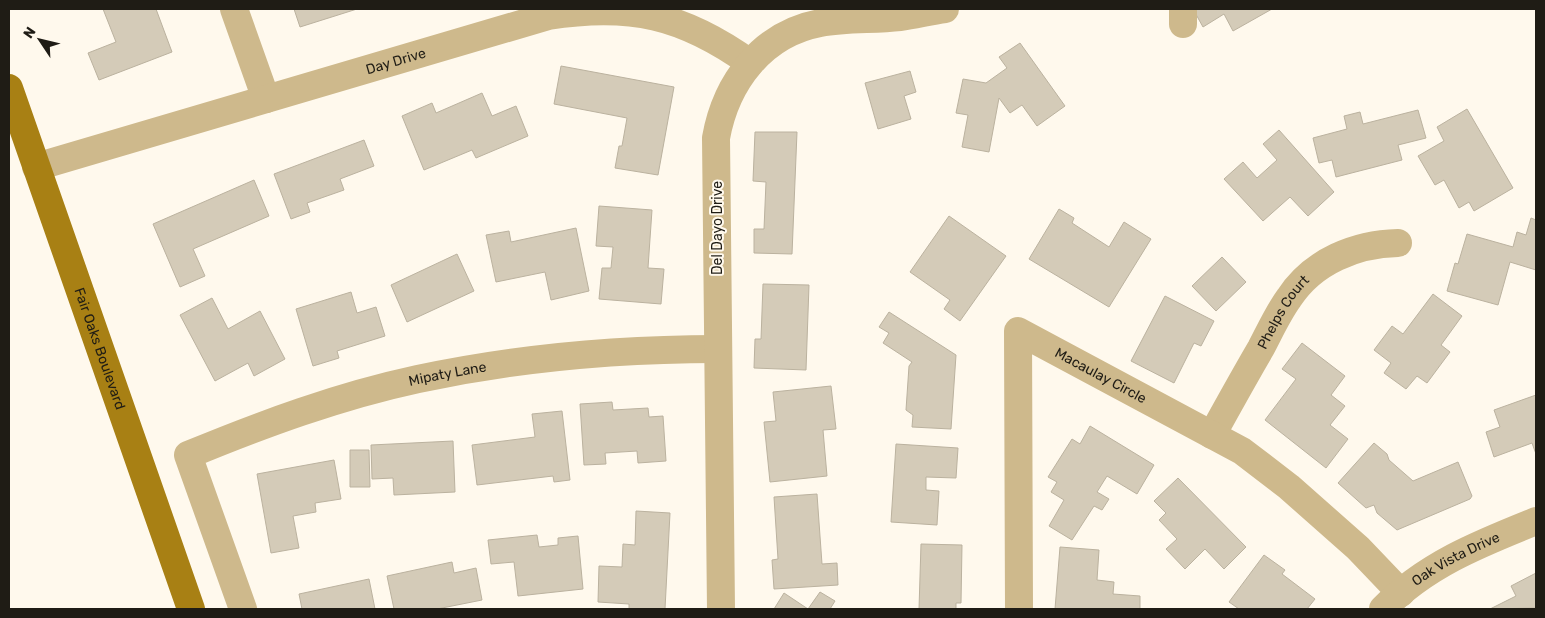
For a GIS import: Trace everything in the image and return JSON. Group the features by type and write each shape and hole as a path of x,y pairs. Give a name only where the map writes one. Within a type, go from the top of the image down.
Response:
{"main road":[{"name":"Fair Oaks Boulevard","path":"9,88 191,609"}],"street":[{"path":"234,9 266,99"},
{"name":"Del Dayo Drive","path":"721,609 716,138 719,122 730,91 750,63 776,41 790,33 820,23 900,17 945,9"},
{"name":"Day Drive","path":"36,167 548,16 581,10 630,12 663,18 694,28 723,44 750,63"},
{"name":"Phelps Court","path":"1212,434 1290,296 1312,273 1338,256 1353,250 1383,243 1398,242"},
{"name":"Macaulay Circle","path":"1019,609 1018,331 1242,451 1289,487 1358,548 1392,601"},
{"name":"Mipaty Lane","path":"243,609 188,455 271,422 333,401 417,379 502,363 567,355 653,349 718,349"},
{"name":"Oak Vista Drive","path":"1392,601 1429,572 1457,554 1536,521"}],"building":[{"path":"103,9 156,9 172,52 99,80 88,53 116,42"},
{"path":"294,9 357,9 300,27"},
{"path":"1193,9 1272,9 1233,31 1224,14 1203,27"},
{"path":"1020,43 1065,106 1037,126 1022,105 1010,113 999,98 989,152 962,147 968,115 956,113 963,79 986,83 1007,68 999,57"},
{"path":"561,66 674,87 658,175 615,168 619,146 622,146 627,118 554,104"},
{"path":"910,71 916,92 904,96 911,119 878,129 865,83"},
{"path":"482,93 492,116 516,106 528,136 476,158 472,150 424,170 402,116 432,103 436,113"},
{"path":"1467,109 1513,188 1474,211 1469,202 1459,208 1444,180 1435,185 1418,156 1444,141 1437,127"},
{"path":"1418,110 1426,138 1398,145 1402,160 1336,177 1332,160 1319,163 1313,138 1347,129 1344,116 1360,112 1363,124"},
{"path":"1279,130 1334,192 1308,216 1290,197 1263,221 1224,179 1243,162 1257,178 1277,160 1263,144"},
{"path":"755,132 797,132 792,254 754,253 754,229 764,229 766,182 753,181"},
{"path":"364,140 374,166 340,179 344,190 307,203 310,212 291,219 274,174"},
{"path":"254,180 269,216 193,249 205,276 180,287 153,224"},
{"path":"599,206 652,210 648,268 664,269 661,304 599,299 602,268 611,268 613,247 596,246"},
{"path":"1059,209 1074,218 1072,223 1109,247 1124,222 1151,239 1109,307 1029,259"},
{"path":"949,216 1006,256 960,321 944,309 950,300 910,272"},
{"path":"1531,218 1536,220 1536,270 1510,262 1498,305 1447,291 1455,263 1458,264 1467,234 1513,247 1517,232 1526,235"},
{"path":"576,228 589,291 551,300 545,272 496,282 486,235 509,231 511,242"},
{"path":"457,254 474,291 407,322 391,285"},
{"path":"1222,257 1246,282 1216,311 1192,286"},
{"path":"763,284 809,285 806,370 754,368 755,339 761,339"},
{"path":"351,292 357,313 376,307 385,336 337,351 339,358 313,366 296,309"},
{"path":"1433,294 1462,316 1441,345 1450,352 1427,383 1417,376 1406,389 1384,373 1391,363 1374,350 1392,326 1403,334"},
{"path":"1165,296 1214,321 1201,346 1194,343 1174,383 1131,361"},
{"path":"212,298 228,329 260,311 285,359 254,376 248,363 215,381 180,315"},
{"path":"889,312 956,355 951,429 912,427 913,415 906,410 909,366 912,362 883,343 889,333 879,327"},
{"path":"1302,343 1345,376 1331,395 1345,406 1330,425 1348,439 1326,468 1265,420 1296,379 1282,369"},
{"path":"831,386 836,429 823,430 827,476 770,482 764,422 776,421 773,392"},
{"path":"1536,395 1536,454 1532,443 1494,457 1486,432 1500,427 1494,410"},
{"path":"612,402 613,410 648,408 649,417 663,416 666,461 638,463 637,451 605,453 606,464 584,465 580,404"},
{"path":"562,411 570,480 554,482 553,476 477,485 472,445 535,437 532,414"},
{"path":"1090,426 1154,465 1137,494 1107,476 1097,492 1109,499 1102,510 1094,506 1072,540 1049,526 1064,500 1051,492 1057,482 1048,477 1072,439 1080,444"},
{"path":"453,441 455,492 394,495 393,478 372,479 371,445"},
{"path":"1374,443 1387,454 1389,460 1413,481 1458,462 1472,496 1470,499 1397,530 1377,513 1374,505 1366,508 1338,483"},
{"path":"896,444 958,448 956,478 926,477 926,490 939,491 937,525 891,522"},
{"path":"350,450 369,450 370,487 350,487"},
{"path":"334,460 341,499 315,503 316,512 293,516 299,548 271,553 257,474"},
{"path":"1178,478 1246,547 1224,569 1205,549 1185,569 1166,549 1177,539 1159,520 1166,513 1154,501"},
{"path":"817,494 822,564 837,563 838,585 774,589 772,560 778,559 774,497"},
{"path":"636,511 670,513 665,609 629,609 629,604 598,602 599,566 622,567 623,544 635,545"},
{"path":"537,535 539,547 558,545 558,538 578,536 583,589 518,596 514,562 491,564 488,540"},
{"path":"921,544 962,545 961,603 956,603 956,609 919,609"},
{"path":"1060,547 1099,550 1097,580 1114,582 1113,594 1140,596 1140,609 1055,609"},
{"path":"1264,555 1285,570 1282,574 1315,599 1307,609 1239,609 1229,602"},
{"path":"452,562 454,573 476,568 482,600 437,609 394,609 387,576"},
{"path":"1536,573 1536,608 1490,609 1516,596 1511,586"},
{"path":"369,579 375,609 302,609 299,594"},
{"path":"820,592 835,601 830,609 808,609"},
{"path":"784,593 808,609 774,609"}]}
